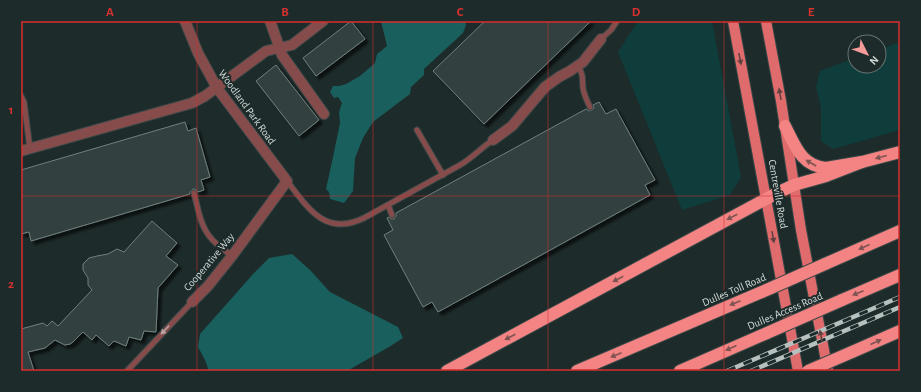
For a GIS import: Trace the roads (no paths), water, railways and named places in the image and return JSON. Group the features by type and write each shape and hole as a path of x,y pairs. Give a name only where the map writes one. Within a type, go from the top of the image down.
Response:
{"highway":[{"path":"785,126 797,151 806,161 826,168 862,162 900,152"},
{"path":"447,371 794,185 826,176 862,162"},
{"name":"Dulles Toll Road","path":"577,371 900,231"},
{"name":"Dulles Access Road","path":"680,371 900,275"},
{"path":"808,371 900,331"}],"main road":[{"name":"Centreville Road","path":"733,21 798,371"},
{"name":"Centreville Road","path":"766,21 781,101 801,230 828,371"}],"street":[{"name":"Woodland Park Road","path":"185,21 198,53 217,88 287,181"},
{"path":"270,21 282,55 324,114"},
{"path":"26,150 185,106 217,88 266,51 292,45 323,21"},
{"path":"493,140 512,126 545,87 578,66 587,58 601,39"},
{"name":"Cooperative Way","path":"192,302 208,286 232,256 287,181"}],"lane":[{"path":"601,39 611,30 617,21"},
{"path":"578,66 583,76 584,93 590,107"},
{"path":"21,96 24,102 26,150"},
{"path":"417,130 443,175"},
{"path":"287,181 316,216 330,223 351,223 358,221 460,166 493,140"},
{"path":"194,193 202,222 210,238 232,256"},
{"path":"388,205 392,215"},
{"name":"Cooperative Way","path":"127,371 192,302"}],"railway":[{"path":"727,371 900,297"},
{"path":"751,371 900,307"}]}
